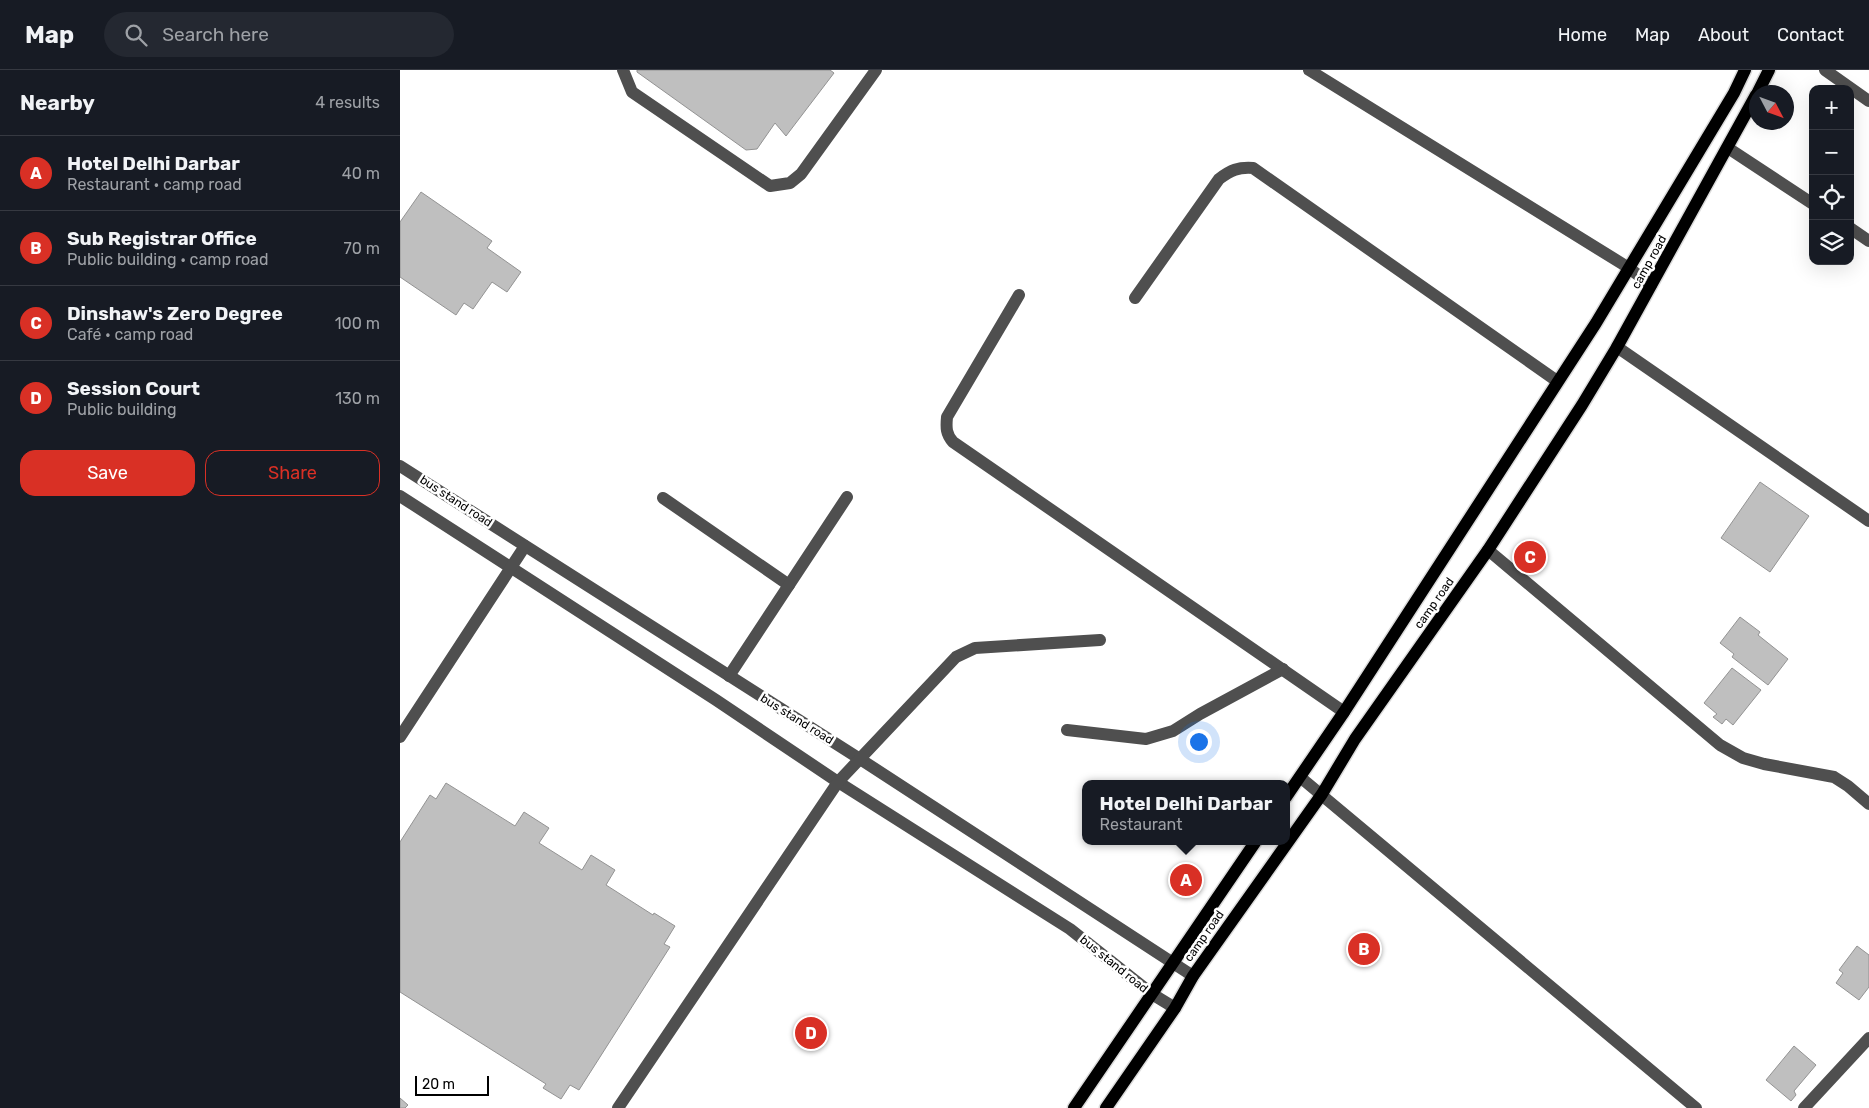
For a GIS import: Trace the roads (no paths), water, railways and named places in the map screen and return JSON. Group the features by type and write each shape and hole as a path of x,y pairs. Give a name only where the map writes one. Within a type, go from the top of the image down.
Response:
{"main road":[{"name":"camp road","path":"1290,792 1344,712 1596,323 1734,92 1744,70"},
{"name":"camp road","path":"1762,85 1769,70"},
{"name":"camp road","path":"1290,839 1322,794 1355,739 1488,550 1582,405 1617,346 1749,109"},
{"name":"camp road","path":"1074,1108 1253,845"},
{"name":"camp road","path":"1106,1108 1175,1008 1192,976 1286,845"}],"street":[{"path":"623,70 632,92 770,186 790,183 801,174 876,70"},
{"path":"1309,70 1629,268 1651,285"},
{"path":"1825,70 1869,101"},
{"path":"1728,148 1809,201"},
{"path":"1135,298 1219,179 1230,170 1240,167 1253,168 1557,381"},
{"path":"1854,231 1869,241"},
{"path":"1020,295 947,417 948,435 953,442 1283,668 1344,712"},
{"path":"1617,346 1869,521"},
{"name":"bus stand road","path":"400,466 860,759 1192,976"},
{"name":"bus stand road","path":"400,496 716,700 838,782 1070,929 1152,994 1175,1008"},
{"path":"729,676 847,497"},
{"path":"663,498 789,585"},
{"path":"400,737 525,546"},
{"path":"1488,550 1720,745 1743,758 1764,764 1834,777 1869,804"},
{"path":"618,1108 838,782 956,657 965,651 975,648 1100,640"},
{"path":"1067,730 1146,739 1164,734 1173,731 1283,668"},
{"path":"1300,777 1696,1108"},
{"path":"1804,1108 1869,1038"}],"place":[{"name":"Dinshaw's Zero Degree","path":"1530,557"},
{"name":"Hotel Delhi Darbar","path":"1186,880"},
{"name":"Sub Registrar Office","path":"1364,949"},
{"name":"Session Court","path":"811,1033"}]}
